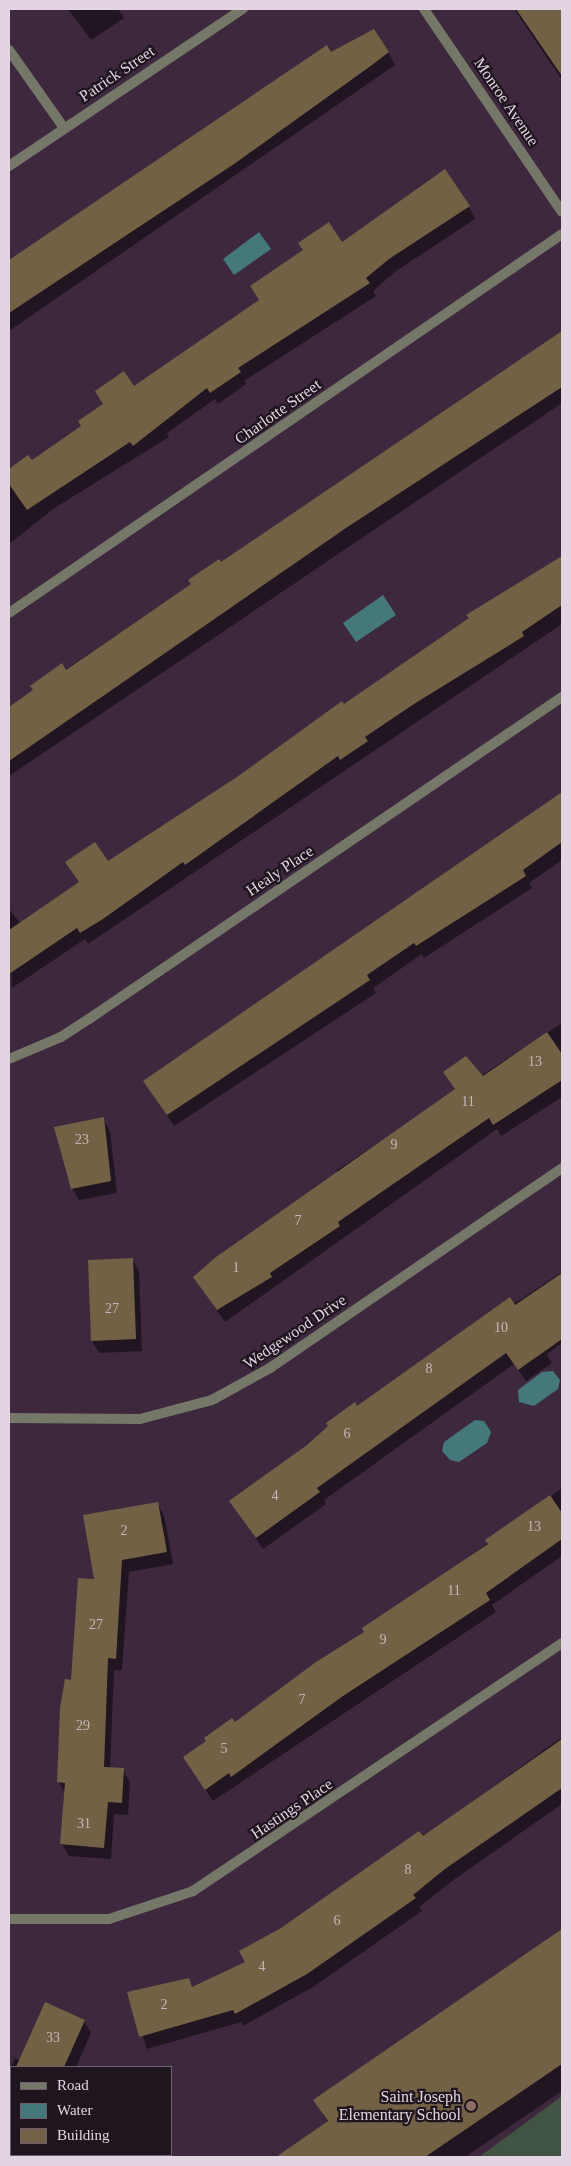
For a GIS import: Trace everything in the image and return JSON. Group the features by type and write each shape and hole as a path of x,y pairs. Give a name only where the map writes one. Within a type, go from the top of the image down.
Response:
{"street":[{"name":"Patrick Street","path":"9,166 243,9"},
{"name":"Monroe Avenue","path":"424,9 562,212"},
{"path":"9,50 64,128"},
{"name":"Charlotte Street","path":"9,614 562,234"},
{"name":"Healy Place","path":"9,1059 61,1037 89,1019 562,697"},
{"name":"Wedgewood Drive","path":"9,1418 140,1419 212,1400 270,1368 562,1168"},
{"name":"Hastings Place","path":"9,1919 109,1919 193,1890 562,1643"}],"shaded area":[{"path":"562,2096 562,2157 479,2157"}],"water":[{"path":"259,232 271,249 234,275 223,259"},
{"path":"383,595 396,615 356,642 343,623"},
{"path":"553,1371 560,1380 558,1389 534,1406 519,1402 518,1390 542,1372"},
{"path":"475,1420 484,1421 491,1432 487,1443 459,1462 450,1460 442,1451 444,1442"}],"building":[{"path":"516,9 562,9 562,76"},
{"path":"374,29 389,52 234,164 9,313 9,260 327,45 331,52"},
{"path":"445,169 470,206 389,259 366,278 370,283 238,368 241,372 210,393 207,388 133,446 130,442 27,510 9,484 9,469 28,455 32,460 81,426 78,421 103,404 95,391 124,371 134,386 259,300 250,286 303,250 298,243 329,222 342,242"},
{"path":"562,331 562,387 346,528 9,761 9,707 33,690 30,686 62,663 66,670 191,584 188,580 219,559 221,562"},
{"path":"562,556 562,605 522,632 524,636 414,704 365,737 368,741 340,760 338,756 185,865 183,862 103,919 80,933 77,928 9,974 9,930 79,882 65,862 95,842 108,861 237,777 342,701 344,704 469,618 466,615"},
{"path":"562,792 562,842 523,870 526,876 416,946 414,943 367,975 370,980 167,1115 143,1081"},
{"path":"547,1032 562,1054 562,1080 493,1125 489,1118 338,1222 340,1226 270,1273 272,1277 217,1310 193,1277 216,1257 455,1089 443,1072 466,1056 483,1076"},
{"path":"104,1117 111,1181 71,1189 54,1127"},
{"path":"133,1258 136,1339 91,1341 88,1260"},
{"path":"562,1273 562,1339 518,1370 506,1353 317,1488 320,1492 256,1538 229,1501 307,1445 328,1426 326,1423 355,1402 357,1406 510,1297 515,1305"},
{"path":"550,1495 562,1513 562,1539 486,1593 490,1600 343,1696 231,1777 229,1773 205,1790 183,1757 206,1741 204,1738 232,1718 235,1722 316,1662 364,1632 362,1628 488,1544 485,1540"},
{"path":"158,1502 167,1552 122,1560 116,1659 108,1658 104,1767 124,1768 122,1803 108,1802 104,1848 60,1844 65,1783 57,1782 60,1708 65,1679 71,1680 78,1578 94,1579 83,1515"},
{"path":"562,1739 562,1788 445,1869 413,1895 416,1898 307,1974 235,2014 233,2010 139,2037 127,1992 189,1978 192,1987 245,1962 239,1951 281,1928 419,1831 423,1836"},
{"path":"562,1929 562,2064 425,2157 276,2157 328,2121 313,2100"},
{"path":"45,2002 85,2020 64,2066 16,2066"}],"place":[{"name":"Saint Joseph Elementary School","path":"471,2106"}]}
